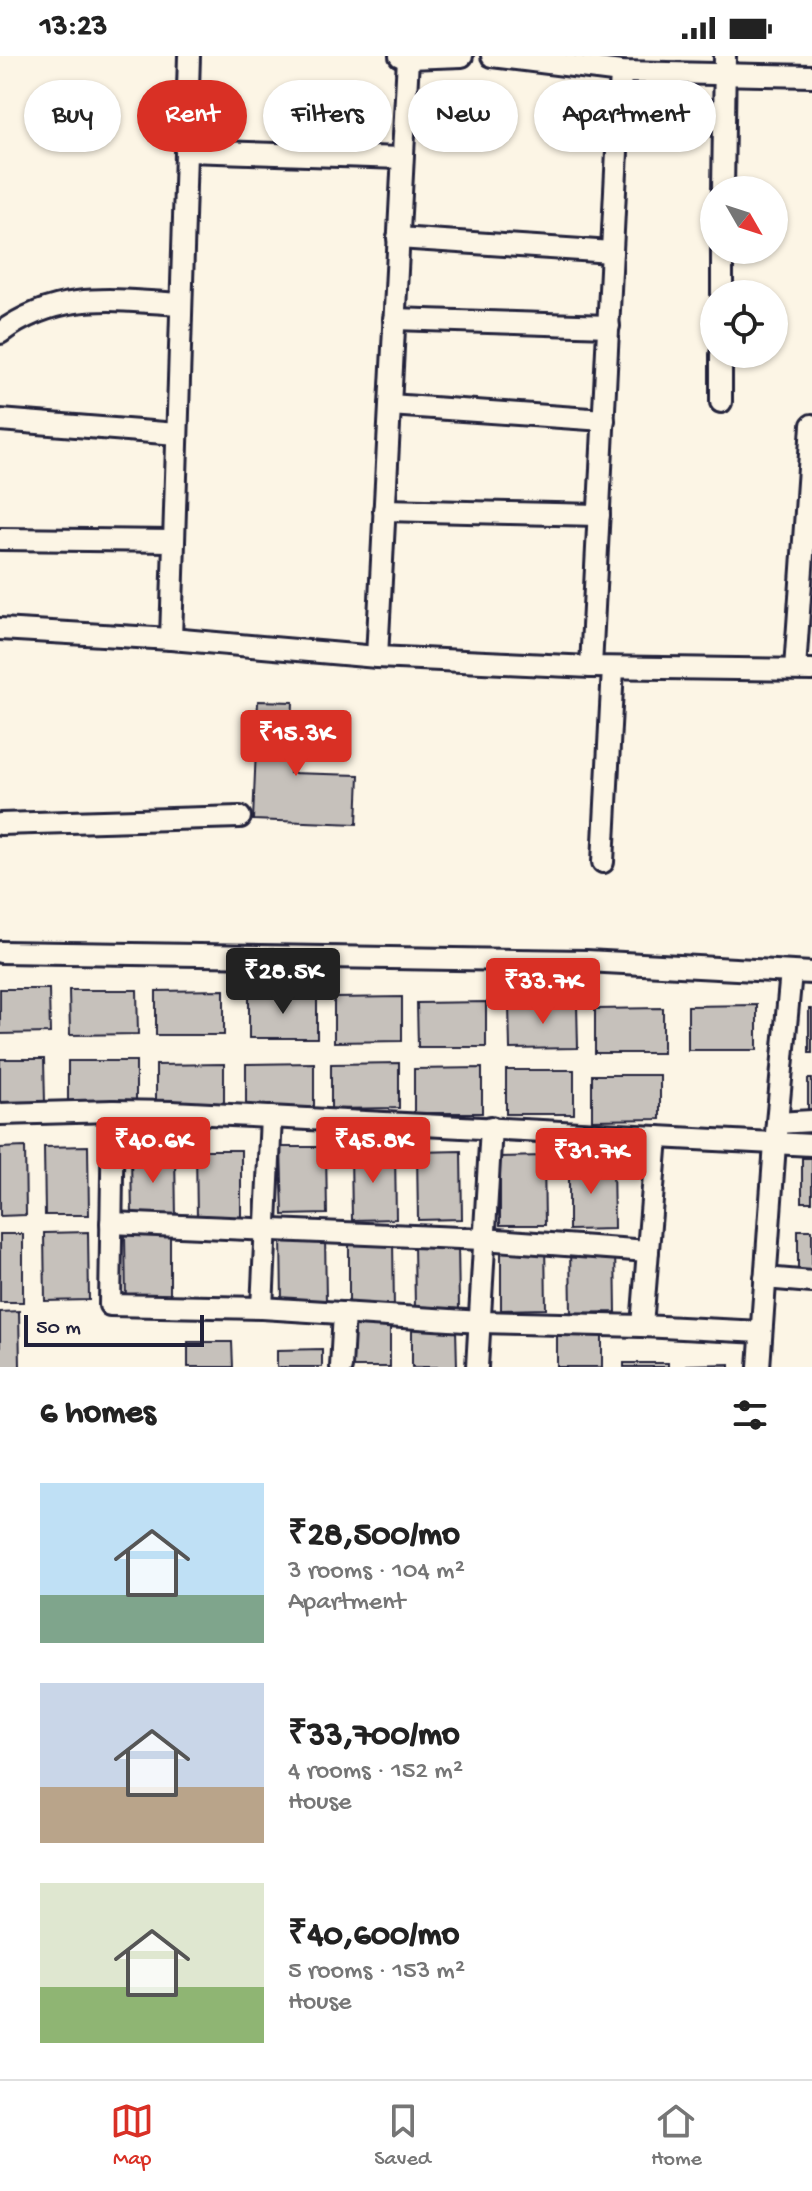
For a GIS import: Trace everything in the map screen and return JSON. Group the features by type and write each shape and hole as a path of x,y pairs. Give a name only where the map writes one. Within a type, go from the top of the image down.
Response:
{"street":[{"path":"188,80 189,56"},
{"path":"377,657 402,158 404,57 462,56"},
{"path":"492,56 621,72 724,64 812,76"},
{"path":"723,176 724,64"},
{"path":"591,667 621,72"},
{"path":"171,639 186,152"},
{"path":"217,152 402,158"},
{"path":"398,238 612,252"},
{"path":"0,333 40,309 66,302 104,300 181,304"},
{"path":"394,319 609,326"},
{"path":"721,368 721,402"},
{"path":"390,405 604,420"},
{"path":"0,420 177,434"},
{"path":"0,629 171,639 377,657 613,668 804,669 812,425"},
{"path":"384,510 599,515"},
{"path":"0,539 174,541"},
{"path":"603,862 613,668"},
{"path":"0,824 240,817"},
{"path":"0,952 586,961 812,973"},
{"path":"759,1367 791,972"},
{"path":"0,1114 113,1111 657,1137 776,1133 812,1121"},
{"path":"113,1111 110,1305 262,1308 481,1322 761,1332"},
{"path":"262,1308 271,1117"},
{"path":"477,1367 491,1127"},
{"path":"776,1133 812,1145"},
{"path":"642,1326 657,1137"},
{"path":"111,1223 483,1239 648,1251"},
{"path":"765,1278 812,1282"},
{"path":"341,1367 344,1313"}],"building":[{"path":"258,701 293,702 290,773 359,775 357,824 253,820"},
{"path":"0,989 49,989 50,1033 0,1034"},
{"path":"69,990 137,990 138,1034 70,1035"},
{"path":"224,990 224,1035 156,1035 156,991"},
{"path":"249,994 317,994 317,1038 249,1038"},
{"path":"402,997 402,1041 334,1042 334,998"},
{"path":"486,1002 486,1047 418,1047 417,1003"},
{"path":"509,1004 577,1004 578,1048 510,1049"},
{"path":"757,1005 757,1050 688,1050 688,1006"},
{"path":"663,1008 663,1053 595,1053 595,1009"},
{"path":"809,1009 812,1009 812,1053 809,1053"},
{"path":"0,1059 44,1059 45,1103 0,1104"},
{"path":"68,1061 136,1061 136,1105 68,1105"},
{"path":"314,1063 314,1108 246,1108 246,1064"},
{"path":"399,1063 399,1108 331,1109 331,1064"},
{"path":"224,1064 224,1108 156,1109 156,1065"},
{"path":"482,1068 482,1113 414,1113 414,1069"},
{"path":"506,1070 574,1070 574,1114 506,1114"},
{"path":"592,1075 660,1075 660,1119 592,1120"},
{"path":"808,1079 812,1079 812,1123 808,1124"},
{"path":"88,1146 89,1215 45,1215 44,1147"},
{"path":"25,1147 26,1215 0,1216 0,1148"},
{"path":"281,1147 326,1147 327,1214 283,1215"},
{"path":"196,1150 241,1150 241,1218 197,1218"},
{"path":"131,1151 175,1151 176,1219 132,1220"},
{"path":"351,1151 395,1151 396,1219 352,1220"},
{"path":"461,1151 462,1219 418,1220 417,1152"},
{"path":"544,1156 545,1225 500,1225 500,1157"},
{"path":"802,1158 812,1158 812,1202 802,1202"},
{"path":"613,1161 614,1229 569,1230 569,1162"},
{"path":"798,1230 812,1230 812,1274 798,1275"},
{"path":"88,1232 89,1300 45,1301 44,1233"},
{"path":"0,1234 23,1234 23,1302 0,1302"},
{"path":"125,1234 170,1234 170,1302 126,1303"},
{"path":"325,1234 326,1302 282,1303 281,1235"},
{"path":"393,1240 394,1308 349,1309 349,1241"},
{"path":"458,1241 459,1309 415,1309 414,1242"},
{"path":"545,1241 546,1309 501,1310 501,1242"},
{"path":"615,1244 616,1312 571,1313 570,1245"},
{"path":"19,1311 20,1367 0,1367 0,1312"},
{"path":"390,1323 390,1367 346,1367 345,1324"},
{"path":"456,1328 457,1367 412,1367 412,1329"},
{"path":"557,1336 602,1336 602,1367 557,1367"},
{"path":"188,1342 232,1342 233,1367 188,1367"},
{"path":"322,1349 322,1367 277,1367 277,1350"},
{"path":"624,1363 668,1363 668,1367 624,1367"},
{"path":"730,1364 730,1367 686,1367 686,1365"}]}
